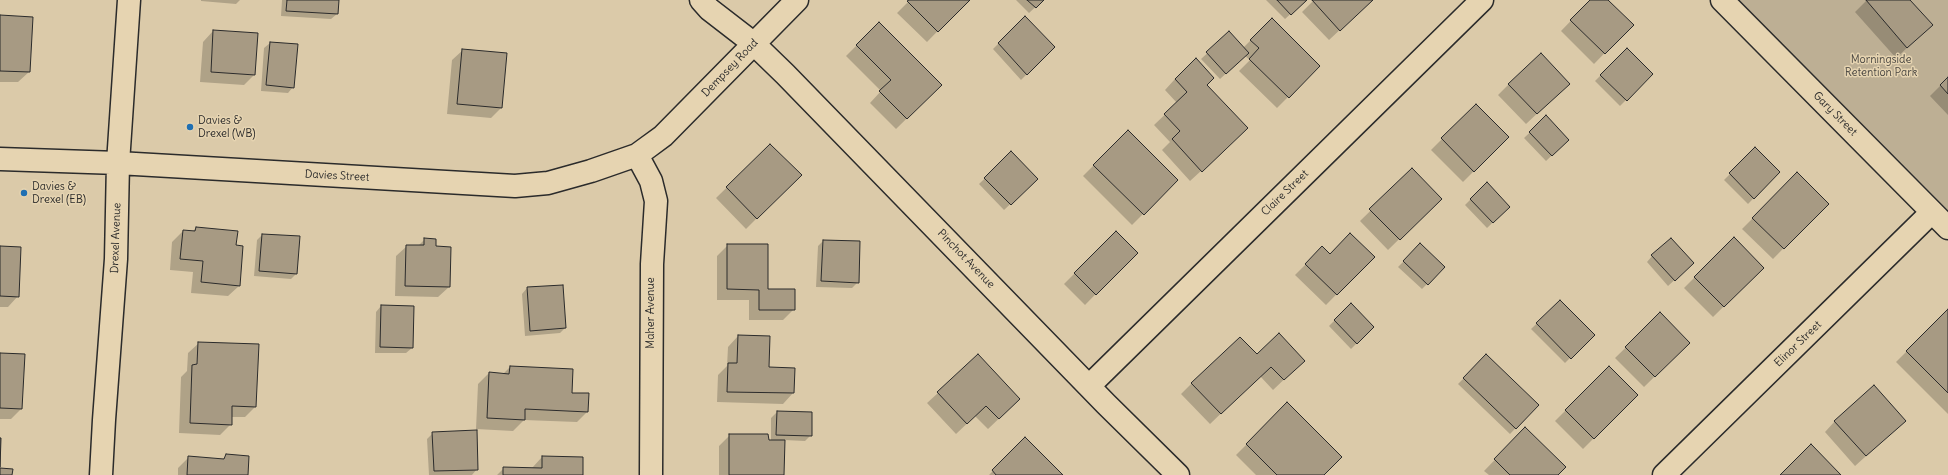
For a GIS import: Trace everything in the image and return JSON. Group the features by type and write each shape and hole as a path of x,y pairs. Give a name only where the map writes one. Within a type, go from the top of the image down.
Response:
{"street":[{"name":"Drexel Avenue","path":"101,475 116,259 118,163 129,0"},
{"path":"701,0 709,9 753,43"},
{"name":"Dempsey Road","path":"663,136 797,0"},
{"name":"Claire Street","path":"1089,386 1482,0"},
{"name":"Gary Street","path":"1722,0 1948,228"},
{"name":"Pinchot Avenue","path":"753,43 786,74 1089,386 1178,475"},
{"name":"Davies Street","path":"0,159 118,163 515,186 548,183 591,171 638,155 663,136"},
{"name":"Maher Avenue","path":"638,155 651,181 656,201 652,264 651,475"},
{"name":"Elinor Street","path":"1664,475 1932,212"}],"green space":[{"name":"Morningside Retention Park","path":"1722,0 1948,0 1948,228"}],"building":[{"path":"287,0 339,0 338,14 286,11"},
{"path":"970,0 938,32 907,1"},
{"path":"1027,0 1044,0 1036,8"},
{"path":"1277,0 1307,0 1291,15"},
{"path":"1312,0 1373,0 1340,31"},
{"path":"1590,0 1608,0 1634,25 1605,54 1570,20"},
{"path":"1866,0 1910,0 1933,25 1907,48"},
{"path":"0,15 33,17 30,72 0,71"},
{"path":"1025,16 1055,47 1027,75 998,43"},
{"path":"1272,18 1320,66 1289,98 1249,59 1259,48 1250,40"},
{"path":"879,22 942,85 907,119 879,91 891,80 856,45"},
{"path":"213,30 258,33 255,75 211,72"},
{"path":"1229,31 1249,53 1226,74 1206,52"},
{"path":"270,42 298,44 294,88 266,85"},
{"path":"1627,48 1653,74 1627,101 1600,75"},
{"path":"462,49 507,53 502,108 457,104"},
{"path":"1541,53 1570,84 1537,114 1508,84"},
{"path":"1196,58 1214,78 1207,85 1248,128 1202,172 1172,139 1180,131 1164,114 1187,92 1175,79"},
{"path":"1948,77 1948,94 1940,85"},
{"path":"1476,104 1509,137 1474,172 1441,138"},
{"path":"1546,115 1569,140 1552,156 1529,132"},
{"path":"1128,130 1178,180 1144,215 1093,165"},
{"path":"770,144 802,175 757,219 726,187"},
{"path":"1755,147 1780,172 1754,199 1729,173"},
{"path":"1011,151 1038,179 1011,205 984,178"},
{"path":"1412,168 1442,199 1400,240 1369,209"},
{"path":"1797,172 1829,204 1784,249 1752,218"},
{"path":"1487,182 1510,207 1493,223 1470,199"},
{"path":"196,227 238,231 236,245 243,246 240,286 201,282 203,261 180,259 183,230 195,231"},
{"path":"1116,231 1138,253 1096,295 1074,273"},
{"path":"1350,233 1375,257 1337,295 1305,264 1322,246 1330,254"},
{"path":"262,234 300,236 297,274 259,271"},
{"path":"1734,237 1764,268 1724,307 1694,277"},
{"path":"424,238 436,239 436,246 451,247 450,287 405,286 406,245 424,245"},
{"path":"1671,238 1694,263 1675,281 1651,255"},
{"path":"823,240 860,241 859,283 821,281"},
{"path":"1420,243 1445,267 1428,285 1403,261"},
{"path":"727,244 768,244 768,289 795,289 795,310 759,310 759,290 727,289"},
{"path":"0,246 21,247 19,297 0,296"},
{"path":"563,285 566,328 530,331 527,287"},
{"path":"1560,300 1595,335 1571,359 1536,323"},
{"path":"1351,303 1374,327 1357,344 1334,320"},
{"path":"381,305 414,306 413,348 380,347"},
{"path":"1948,309 1948,393 1906,351"},
{"path":"1660,312 1690,343 1655,377 1625,347"},
{"path":"1279,333 1305,361 1284,380 1271,367 1221,414 1191,383 1240,337 1257,354"},
{"path":"738,335 770,336 769,367 795,368 794,393 727,392 728,363 737,363"},
{"path":"198,342 259,344 256,407 232,406 232,425 190,423 192,365 197,364"},
{"path":"0,353 25,354 22,409 0,408"},
{"path":"978,354 1020,399 999,419 986,406 967,424 937,392"},
{"path":"1486,354 1539,405 1516,429 1463,378"},
{"path":"510,366 573,369 572,393 589,393 588,412 525,409 525,420 487,418 489,372 509,374"},
{"path":"1609,366 1638,395 1594,439 1565,410"},
{"path":"1874,385 1906,421 1866,456 1834,421"},
{"path":"1287,402 1342,457 1324,475 1277,475 1246,444"},
{"path":"777,411 812,412 812,436 776,435"},
{"path":"1525,427 1566,467 1558,475 1510,475 1494,459"},
{"path":"477,430 478,470 434,471 432,432"},
{"path":"729,434 768,434 769,440 785,440 784,475 729,475"},
{"path":"1025,437 1063,475 996,475 992,470"},
{"path":"0,438 1,438 0,467"},
{"path":"1811,444 1841,475 1780,475"},
{"path":"226,454 249,456 248,475 187,475 188,456 224,459"},
{"path":"542,456 583,457 583,475 503,475 503,467 542,468"},
{"path":"0,468 13,469 12,475 0,475"}],"place":[{"name":"Davies & Drexel (WB)","path":"190,127"},
{"name":"Davies & Drexel (EB)","path":"24,193"}]}
